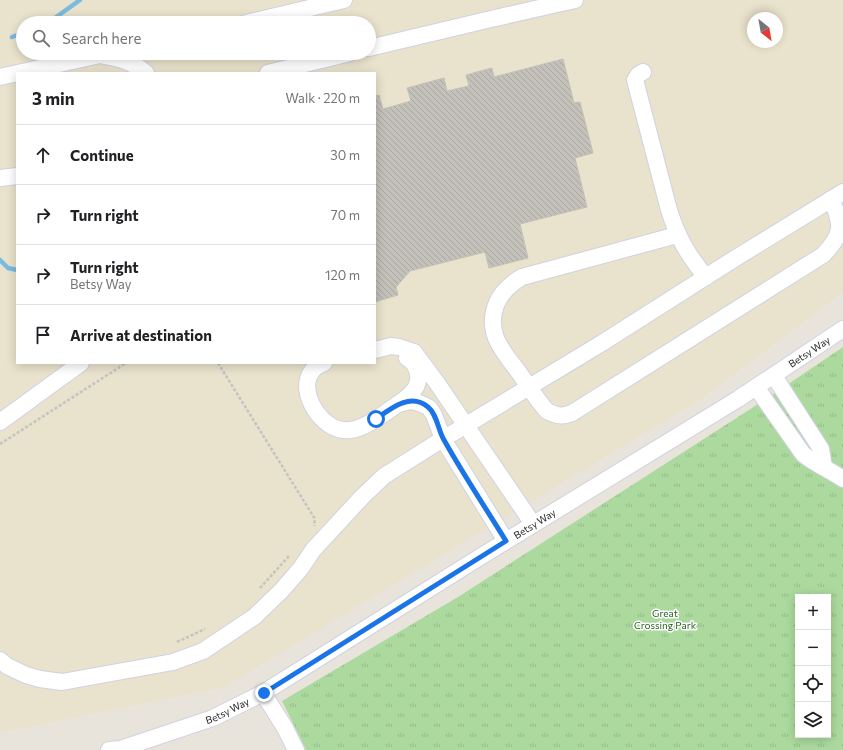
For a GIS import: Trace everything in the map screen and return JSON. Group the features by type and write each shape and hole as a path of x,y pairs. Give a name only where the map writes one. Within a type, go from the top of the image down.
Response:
{"street":[{"path":"276,16 344,0"},
{"path":"376,46 483,20 575,0"},
{"path":"19,72 76,60"},
{"path":"125,60 145,72"},
{"path":"272,72 321,60"},
{"path":"643,72 638,75 635,80 669,210 678,235 689,255 706,277"},
{"path":"0,76 16,73"},
{"path":"0,178 16,176"},
{"path":"0,660 7,666 26,675 40,679 62,682 173,662 203,651 254,617 266,606 301,568 313,550 362,497 384,476 443,439 466,426 529,387 602,343 837,195 843,227 841,237 832,248 581,407 564,416 555,415 547,411 529,387 502,350 493,331 493,312 498,299 507,287 522,277 678,235"},
{"name":"Betsy Way","path":"109,750 120,749 213,718 264,693 533,524 774,376 843,330"},
{"path":"376,350 392,346 414,352 437,383 533,524"},
{"path":"322,364 311,372 307,383 308,395 317,413 331,426 344,430 353,429 369,423 398,404 409,396 416,386 418,377 414,364 409,359 394,353 376,350"},
{"path":"0,422 80,364"},
{"path":"774,376 821,449 824,467"},
{"path":"756,387 803,454 813,462 843,479"},
{"path":"398,404 411,402 419,403 428,407 434,415 443,439 506,541"},
{"path":"789,433 804,422"},
{"path":"264,693 296,750"}],"path":[{"path":"0,444 124,364"},
{"path":"219,364 315,519 311,532"},
{"path":"257,591 292,552"},
{"path":"175,643 210,627"}],"shaded area":[{"path":"0,0 843,0 843,292 704,397 224,687 0,733"}],"green space":[{"name":"Great Crossing Park","path":"843,347 843,750 306,750 282,701 458,597 772,395"}],"building":[{"path":"563,59 574,103 580,102 593,153 575,158 587,207 520,224 528,258 489,268 485,252 410,271 396,287 398,295 376,302 376,96 379,95 383,109 411,101 407,88 444,78 447,91 469,86 466,75 492,68 494,77"}],"waterway":[{"path":"58,16 80,0"},
{"path":"12,37 16,36"},
{"path":"0,260 8,268 16,270"}],"route":[{"path":"264,693 506,541 443,439 434,415 428,407 419,403 402,402 376,419"}]}
